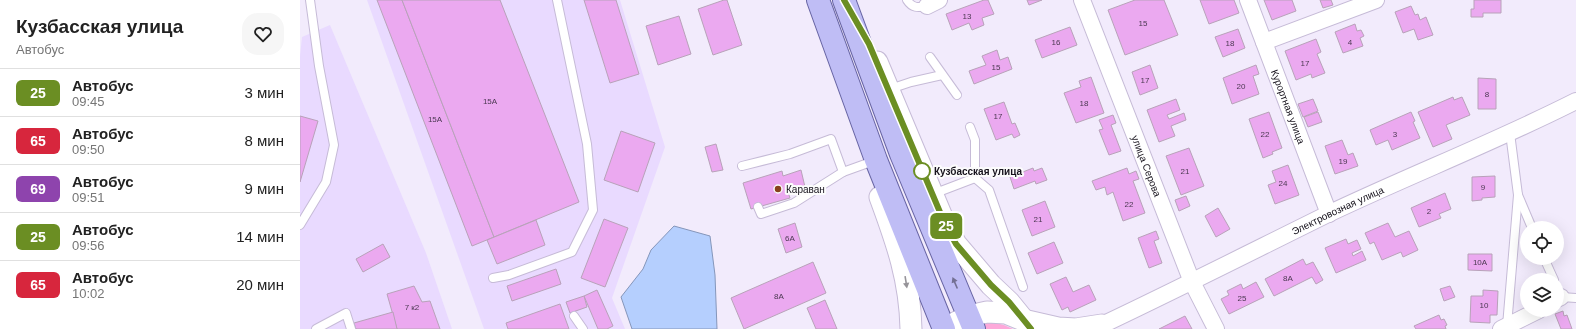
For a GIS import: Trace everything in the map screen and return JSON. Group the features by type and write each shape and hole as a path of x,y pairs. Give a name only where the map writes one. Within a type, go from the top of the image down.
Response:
{"main road":[{"path":"844,0 901,154 972,323"},
{"path":"816,1 875,167 944,329"}],"street":[{"path":"844,0 869,44 932,195 956,244 1027,324"},
{"name":"улица Серова","path":"1082,0 1192,282 1216,329"},
{"name":"Курортная улица","path":"1248,0 1329,214"},
{"path":"1264,42 1376,0"},
{"name":"Электровозная улица","path":"1100,327 1329,214 1510,133 1576,101"},
{"path":"875,167 904,266 911,329"},
{"path":"944,329 972,323 987,312 1006,313 1027,324 1076,329 1100,327"},
{"path":"1504,327 1525,317"}],"lane":[{"path":"300,225 326,182 334,146 319,66 310,0"},
{"path":"493,278 509,275 572,252 593,210 587,144 556,0"},
{"path":"906,0 910,5 918,8 933,3"},
{"path":"930,57 957,95"},
{"path":"889,90 911,82 942,75"},
{"path":"970,127 975,140 975,178 989,190 1023,287"},
{"path":"1504,327 1518,195 1510,133"},
{"path":"742,166 790,154 831,139 843,172"},
{"path":"758,207 760,214 794,203 843,172 875,167"},
{"path":"932,195 975,178"},
{"path":"1518,195 1529,221"},
{"path":"316,329 346,313 351,329"},
{"path":"574,316 583,329"}],"shaded area":[{"path":"367,0 620,0 665,147 612,298 625,329 484,329"},
{"path":"330,25 426,253 452,329 300,329 300,56 302,37"},
{"path":"992,322 1013,329 984,329 981,323"}],"water":[{"path":"674,226 710,236 715,275 717,329 632,329 621,297 643,269 651,250"}],"building":[{"path":"377,0 402,0 494,237 472,246"},
{"path":"402,0 500,0 579,202 494,237"},
{"path":"584,0 616,0 639,74 610,83"},
{"path":"727,0 742,45 713,55 698,9"},
{"path":"984,0 988,0 994,14 982,18 984,25 972,30 969,23 952,30 946,14"},
{"path":"1027,0 1042,0 1029,5"},
{"path":"1135,0 1164,0 1178,35 1125,55 1108,10"},
{"path":"1200,0 1234,0 1239,13 1209,24"},
{"path":"1264,0 1292,0 1296,11 1272,20"},
{"path":"1320,0 1331,0 1333,5 1323,8"},
{"path":"1474,0 1501,0 1501,13 1483,13 1483,17 1471,17 1471,9 1474,9"},
{"path":"1411,6 1415,15 1418,14 1420,20 1426,17 1433,35 1418,40 1414,29 1403,33 1395,12"},
{"path":"679,16 691,54 658,65 646,26"},
{"path":"1355,24 1357,31 1361,30 1364,36 1360,38 1363,46 1343,53 1335,32"},
{"path":"1070,27 1077,45 1042,58 1035,40"},
{"path":"1238,29 1245,48 1223,57 1215,37"},
{"path":"1316,39 1321,52 1317,54 1325,73 1312,78 1311,74 1296,80 1285,51"},
{"path":"997,50 1000,60 1008,57 1012,69 974,84 969,71 986,65 982,56"},
{"path":"1150,65 1158,88 1140,95 1132,72"},
{"path":"1256,65 1259,74 1253,76 1259,94 1232,104 1223,78"},
{"path":"1091,77 1104,113 1076,123 1064,93 1081,87 1079,81"},
{"path":"1478,78 1496,79 1496,109 1478,109"},
{"path":"1453,97 1454,100 1462,97 1470,115 1446,125 1452,139 1433,147 1418,112"},
{"path":"1176,99 1180,110 1167,115 1169,119 1184,113 1186,120 1171,126 1175,136 1159,142 1147,110"},
{"path":"1313,99 1318,111 1303,117 1298,104"},
{"path":"1004,102 1012,124 1015,123 1020,135 1014,138 1012,134 996,140 984,109"},
{"path":"1269,112 1282,148 1263,158 1249,119"},
{"path":"1318,112 1322,122 1308,127 1304,117"},
{"path":"1411,112 1415,121 1413,122 1420,138 1392,150 1388,140 1376,145 1370,130"},
{"path":"1113,115 1116,123 1111,125 1121,151 1109,155 1099,130 1103,129 1099,120"},
{"path":"300,116 318,121 300,182"},
{"path":"621,131 655,143 638,192 604,180"},
{"path":"1342,140 1348,155 1353,153 1358,166 1335,174 1325,146"},
{"path":"716,144 723,170 712,172 705,147"},
{"path":"1189,148 1204,186 1181,195 1166,156"},
{"path":"1288,165 1299,195 1275,204 1268,185 1276,182 1272,171"},
{"path":"1033,168 1034,171 1042,168 1047,180 1036,184 1035,181 1014,189 1010,177"},
{"path":"1127,168 1129,174 1136,171 1139,179 1133,181 1145,213 1123,221 1113,192 1107,195 1105,187 1096,190 1092,181"},
{"path":"801,170 805,187 788,192 790,198 751,209 743,183 782,171 783,176"},
{"path":"1495,176 1495,197 1482,198 1482,200 1472,201 1472,177"},
{"path":"1445,193 1451,209 1439,214 1441,218 1419,227 1411,208"},
{"path":"1186,196 1190,206 1179,211 1175,200"},
{"path":"1045,201 1055,227 1032,236 1022,210"},
{"path":"1218,208 1230,229 1216,237 1205,216"},
{"path":"604,219 628,228 605,287 581,278"},
{"path":"536,220 545,245 497,264 487,240"},
{"path":"795,223 802,247 786,253 778,229"},
{"path":"1388,223 1395,237 1409,231 1418,250 1403,257 1401,252 1382,260 1374,242 1370,244 1365,233"},
{"path":"1156,231 1159,239 1154,241 1162,263 1149,268 1138,238"},
{"path":"1346,239 1348,244 1357,240 1361,249 1352,253 1353,256 1362,251 1366,260 1336,273 1325,248"},
{"path":"1054,242 1063,263 1037,274 1028,253"},
{"path":"383,244 390,257 363,272 356,259"},
{"path":"1468,254 1492,254 1492,271 1468,270"},
{"path":"1303,259 1306,265 1313,262 1323,280 1316,284 1312,277 1274,296 1265,279"},
{"path":"813,262 826,293 744,329 731,298"},
{"path":"556,269 561,284 512,301 507,286"},
{"path":"1066,277 1073,292 1089,285 1096,300 1070,312 1068,307 1062,310 1050,284"},
{"path":"1256,282 1264,297 1229,314 1221,299 1229,295 1227,291 1241,284 1243,289"},
{"path":"414,286 422,302 430,301 440,329 397,329 387,294"},
{"path":"1450,286 1455,297 1444,301 1440,289"},
{"path":"597,290 613,326 607,329 598,329 584,296"},
{"path":"1483,290 1498,291 1497,315 1490,315 1490,323 1470,322 1471,296 1483,296"},
{"path":"584,296 587,307 570,313 566,302"},
{"path":"825,300 837,329 816,329 807,308"},
{"path":"560,304 569,329 508,329 506,323"},
{"path":"393,312 397,329 356,329 354,323"},
{"path":"1439,315 1441,320 1444,319 1447,325 1445,326 1446,329 1416,329 1414,326"},
{"path":"1567,315 1572,329 1561,329 1556,317 1564,317"},
{"path":"1185,316 1192,329 1159,329"}],"bus line":[{"name":"25","path":"844,0 869,44 945,224 956,244 991,285 1009,302 1031,329"}],"place":[{"name":"Кузбасская улица","path":"922,171"},
{"name":"Караван","path":"778,189"}]}
